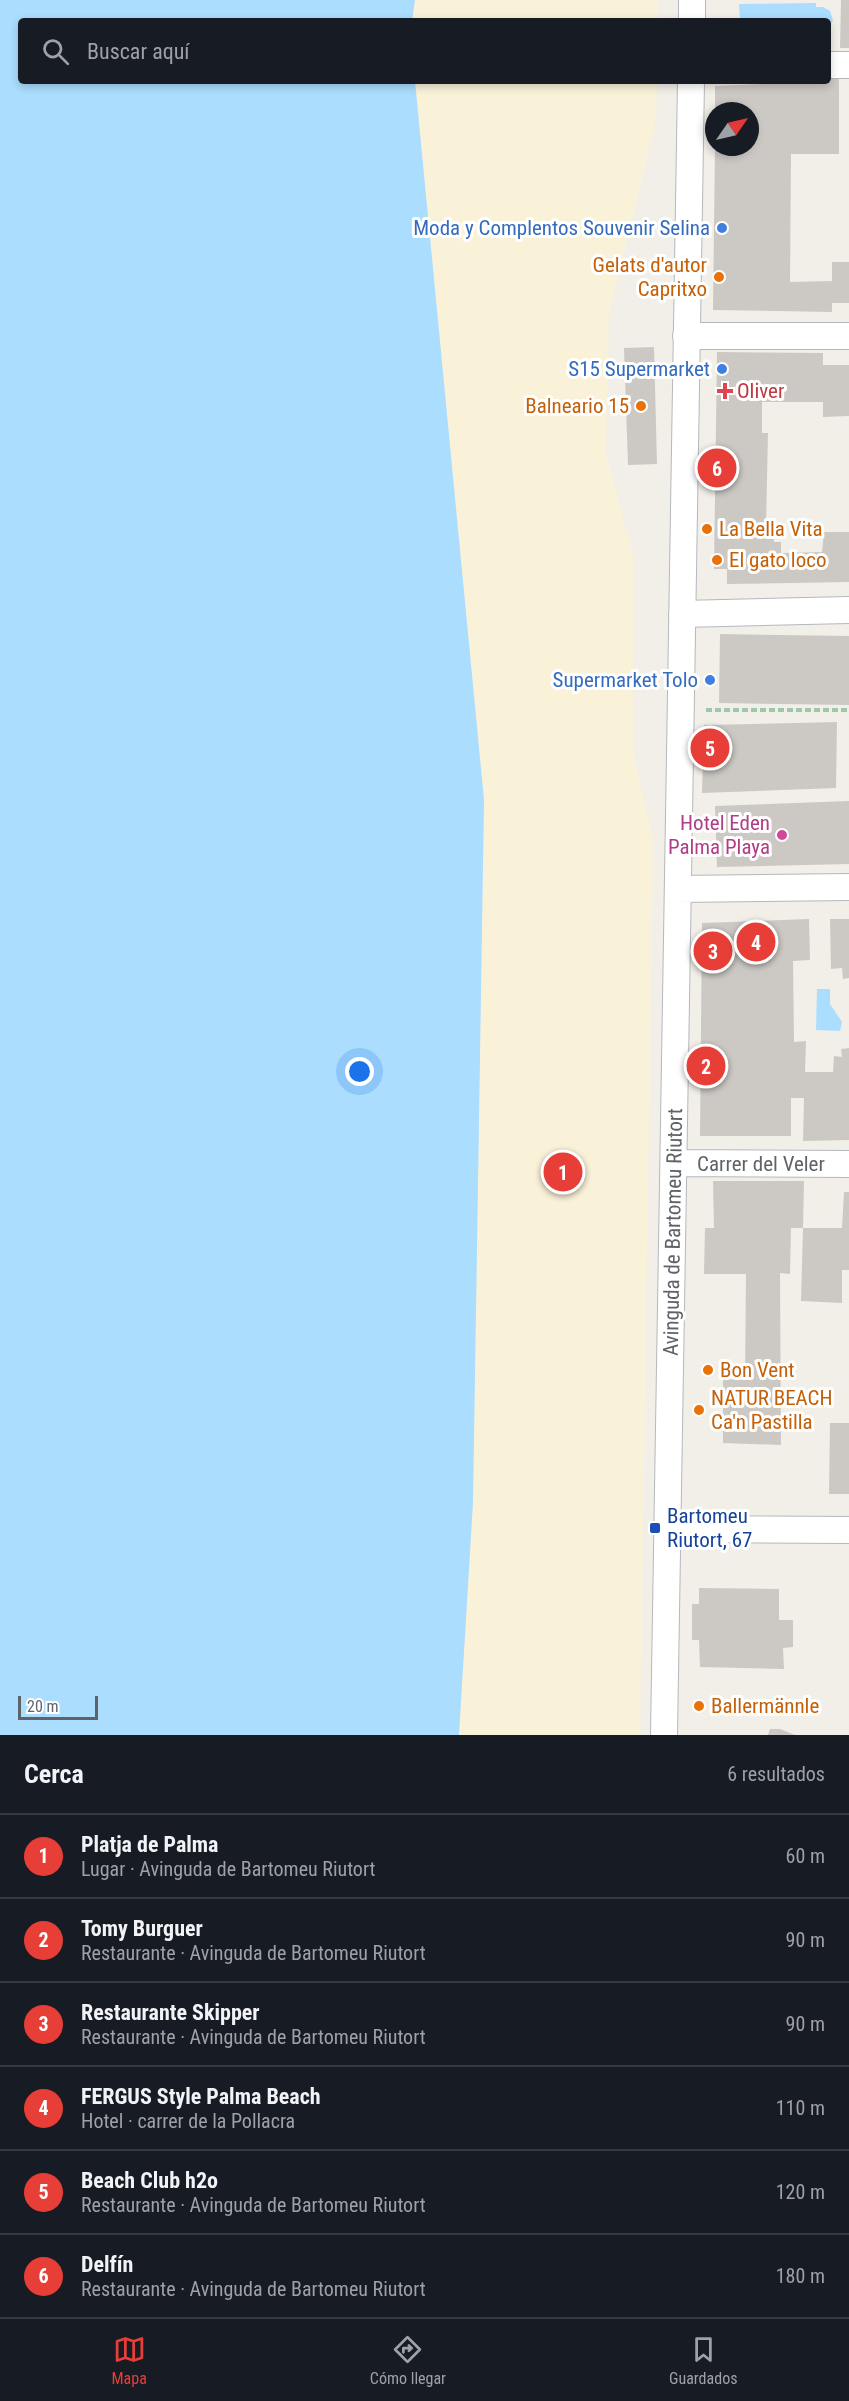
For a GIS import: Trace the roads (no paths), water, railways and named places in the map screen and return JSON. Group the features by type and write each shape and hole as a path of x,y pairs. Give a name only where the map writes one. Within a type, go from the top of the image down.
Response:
{"street":[{"path":"692,0 692,18"},
{"path":"831,65 849,65"},
{"name":"Avinguda de Bartomeu Riutort","path":"664,1735 691,84"},
{"path":"686,336 849,336"},
{"path":"682,614 849,610"},
{"path":"678,889 849,887"},
{"name":"Carrer del Veler","path":"674,1163 849,1164"},
{"path":"668,1529 849,1530"}],"water":[{"path":"0,0 415,0 412,18 18,18 18,84 415,84 484,800 473,1502 459,1735 0,1735"},
{"path":"816,3 816,7 823,7 830,11 833,20 831,24 831,18 740,18 739,4"},
{"path":"817,989 830,989 830,1004 842,1022 840,1031 816,1030"}],"place":[{"name":"Moda y Complentos Souvenir Selina","path":"722,228"},
{"name":"Gelats d'autor Capritxo","path":"719,277"},
{"name":"S15 Supermarket","path":"722,369"},
{"name":"Oliver","path":"725,391"},
{"name":"Balneario 15","path":"641,406"},
{"name":"Delfín","path":"717,468"},
{"name":"La Bella Vita","path":"707,529"},
{"name":"El gato loco","path":"717,560"},
{"name":"Supermarket Tolo","path":"710,680"},
{"name":"Beach Club h2o","path":"710,748"},
{"name":"Hotel Eden Palma Playa","path":"782,835"},
{"name":"FERGUS Style Palma Beach","path":"756,942"},
{"name":"Restaurante Skipper","path":"713,951"},
{"name":"Tomy Burguer","path":"706,1066"},
{"name":"Platja de Palma","path":"563,1172"},
{"name":"Bon Vent","path":"708,1370"},
{"name":"NATUR BEACH Ca'n Pastilla","path":"699,1410"},
{"name":"Bartomeu Riutort, 67","path":"655,1528"},
{"name":"Ballermännle","path":"699,1706"}]}
